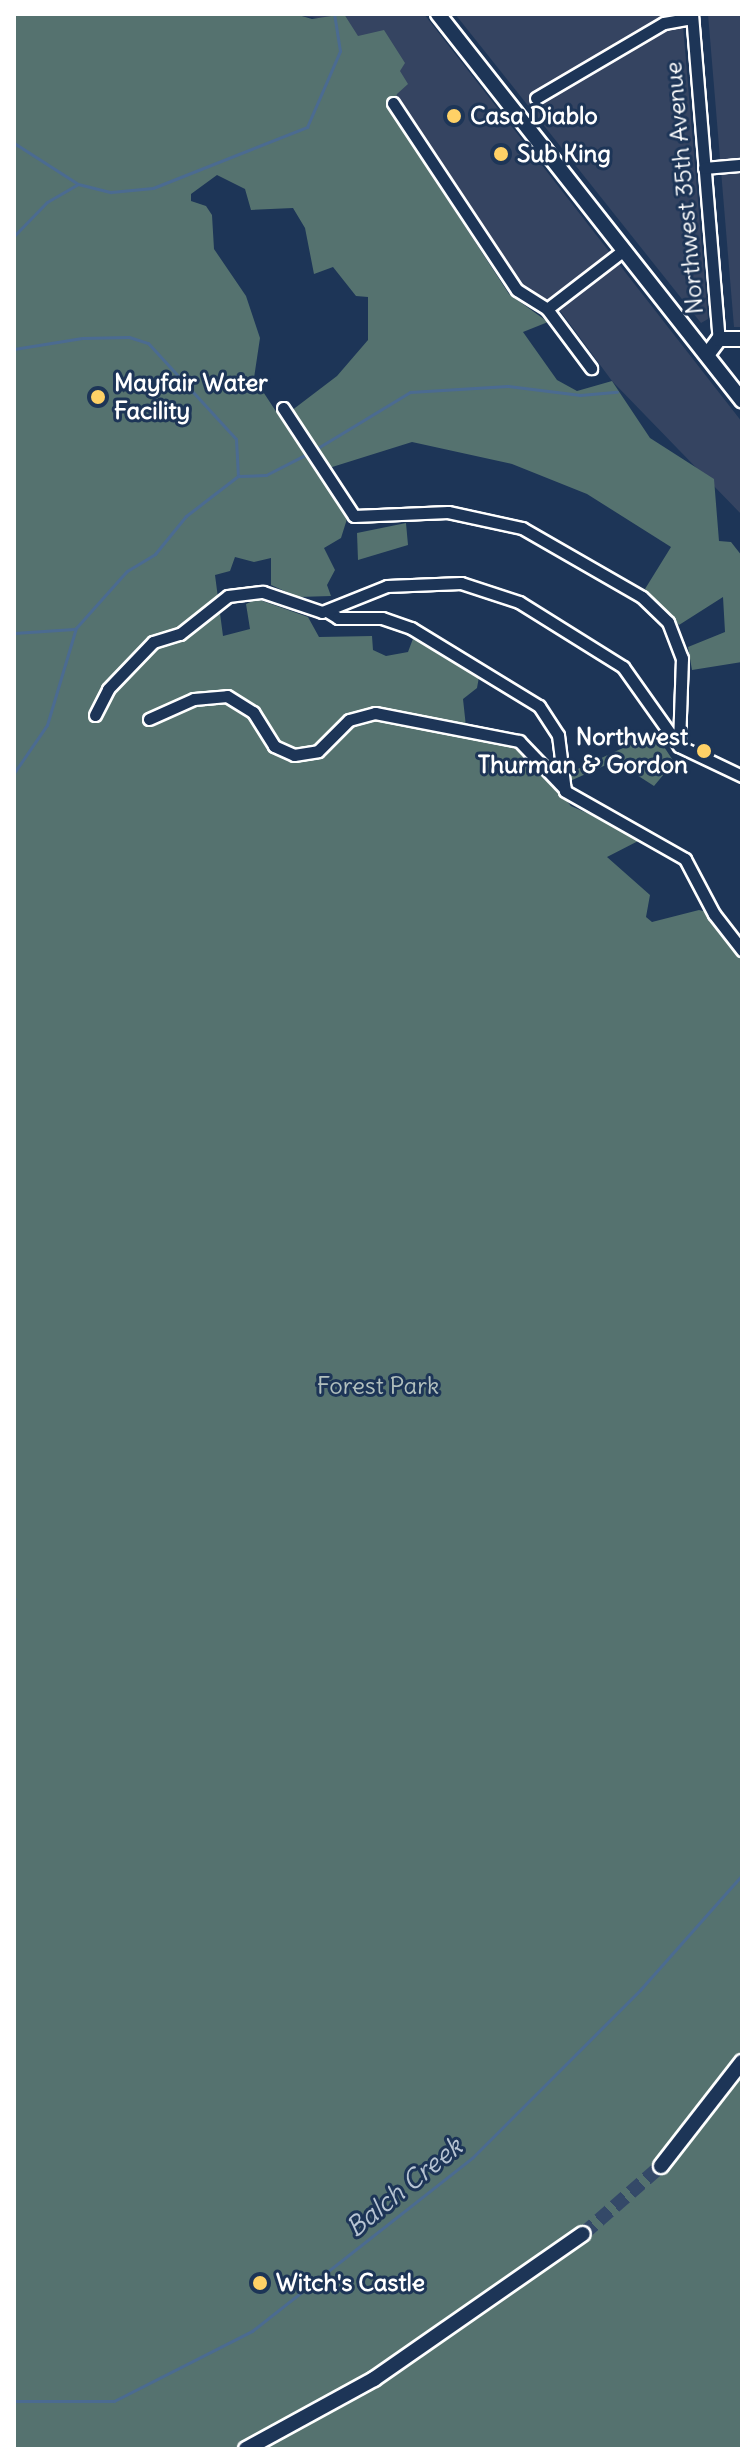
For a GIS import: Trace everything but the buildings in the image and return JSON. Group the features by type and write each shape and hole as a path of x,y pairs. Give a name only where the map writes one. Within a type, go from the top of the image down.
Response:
{"main road":[{"path":"438,14 742,401"},
{"path":"719,339 742,339"},
{"name":"Northwest 35th Avenue","path":"707,355 719,339"},
{"path":"661,2166 742,2062"},
{"path":"248,2448 374,2379 578,2237"}],"street":[{"path":"536,98 664,23 692,16"},
{"name":"Northwest 35th Avenue","path":"692,16 719,339"},
{"path":"393,103 517,290 547,309 591,368"},
{"path":"704,168 742,165"},
{"path":"547,309 624,250"},
{"path":"283,408 356,517 448,512 522,528 642,597 668,622 682,658 679,746"},
{"path":"327,611 377,589 410,582 461,583 498,592 623,667 679,746 742,776"},
{"path":"95,715 108,689 153,642 180,634 228,596 263,592 306,609 327,611 338,618 382,618 411,628 539,706 558,735 565,789"},
{"path":"149,719 194,699 227,696 253,712 274,746 294,755 318,751 349,720 375,713 519,741 585,807 660,840 685,859 714,914 742,950"}],"shaded area":[{"path":"286,14 424,14 742,422 742,515 612,381 561,312 505,272 333,20"},
{"path":"455,14 682,14 708,319 701,323"},
{"path":"708,14 742,14 742,327 734,327"}],"green space":[{"name":"Forest Park","path":"14,14 295,14 312,19 344,14 358,36 384,30 405,63 400,71 408,84 397,94 392,114 509,294 548,322 523,332 557,380 577,391 612,381 650,438 714,479 719,541 731,542 742,556 742,662 692,670 688,647 725,632 723,597 679,625 645,589 671,547 587,494 512,464 412,442 329,468 291,411 337,376 368,340 368,297 356,296 333,267 314,274 305,228 293,208 251,210 245,189 217,175 191,194 191,201 206,206 212,215 214,249 246,296 260,338 254,378 347,519 341,538 324,548 335,570 327,585 331,596 298,597 271,585 271,558 254,562 235,557 230,571 215,575 223,636 250,629 246,604 257,599 308,617 319,637 372,636 373,650 386,656 408,652 414,636 479,677 477,688 463,699 467,736 510,746 530,758 571,806 644,838 607,857 650,895 646,917 652,922 699,910 711,913 742,959 742,2449 14,2449"},
{"path":"406,523 408,545 358,560 357,533"},
{"path":"655,733 674,762 654,786 615,761 570,781 567,774"}],"waterway":[{"path":"14,143 78,184 111,192 153,188 307,127 340,51 334,14"},
{"path":"14,236 47,202 78,184"},
{"path":"14,349 82,338 129,337 148,343 236,439 238,476"},
{"path":"316,449 410,392 508,386 580,395 617,392"},
{"path":"14,773 47,725 76,628 127,571 155,554 186,516 238,476 266,475 309,453"},
{"path":"14,633 74,629"},
{"name":"Balch Creek","path":"14,2401 114,2401 252,2331 472,2158 640,1990 742,1875"}],"tunnel":[{"path":"583,2234 661,2166"}],"place":[{"name":"Casa Diablo","path":"454,116"},
{"name":"Sub King","path":"501,154"},
{"name":"Mayfair Water Facility","path":"98,397"},
{"name":"Northwest Thurman & Gordon","path":"704,751"},
{"name":"Witch's Castle","path":"260,2283"}]}
